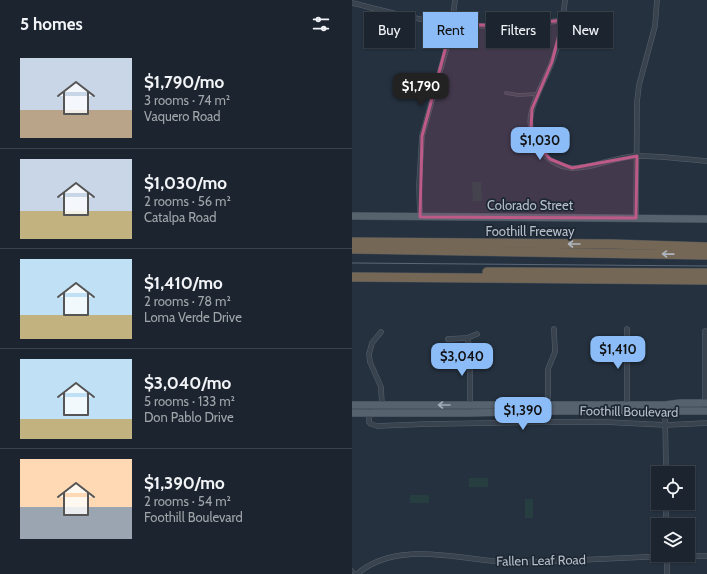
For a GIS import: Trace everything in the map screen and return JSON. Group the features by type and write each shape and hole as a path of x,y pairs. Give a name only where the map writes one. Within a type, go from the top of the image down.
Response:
{"highway":[{"name":"Foothill Freeway","path":"352,242 613,244 707,247"},
{"path":"613,244 707,243"},
{"path":"352,249 707,255"},
{"path":"352,270 707,274"},
{"path":"352,277 707,280"}],"main road":[{"name":"Colorado Street","path":"352,216 707,219"},
{"name":"Foothill Boulevard","path":"666,408 706,403"},
{"name":"Foothill Boulevard","path":"352,405 369,409 470,405 548,408 666,408 706,411"},
{"name":"Foothill Boulevard","path":"382,409 470,413 548,408"},
{"name":"Foothill Boulevard","path":"352,413 369,409"}],"street":[{"path":"454,12 455,0"},
{"path":"564,12 565,0"},
{"path":"636,218 638,102 640,85 652,38 657,0"},
{"path":"352,3 423,19"},
{"path":"478,26 513,26 558,21"},
{"path":"558,44 532,109 530,119 534,141 541,151 550,159 560,165 572,168 584,168 622,158 637,156 707,161"},
{"path":"420,216 419,185 422,136 446,48"},
{"path":"548,408 548,369 555,352 554,329"},
{"path":"626,329 627,408"},
{"path":"705,331 706,411"},
{"path":"381,332 372,343 369,354 370,362 381,387 382,409"},
{"path":"448,339 467,338 477,334"},
{"path":"467,338 470,348 470,413"},
{"path":"666,408 666,466"},
{"name":"Foothill Boulevard","path":"369,409 369,422 377,426 583,422 666,425 707,423"},
{"name":"Fallen Leaf Road","path":"356,574 374,563 401,554 418,553 514,563 651,556"},
{"name":"Fallen Leaf Road","path":"695,556 707,556"},
{"path":"667,562 667,574"}],"lane":[{"path":"506,93 518,95 538,94"},
{"path":"352,570 356,574"}],"highlighted area":[{"path":"563,20 552,62 532,109 531,130 534,141 550,159 572,168 637,156 636,218 420,217 422,136 452,24 513,26"}],"green space":[{"path":"472,182 481,182 482,201 473,201"},
{"path":"469,478 488,478 488,487 469,487"},
{"path":"410,495 429,495 429,503 410,503"},
{"path":"525,499 533,499 533,518 525,518"}],"tram line":[{"path":"352,263 707,266"}]}
